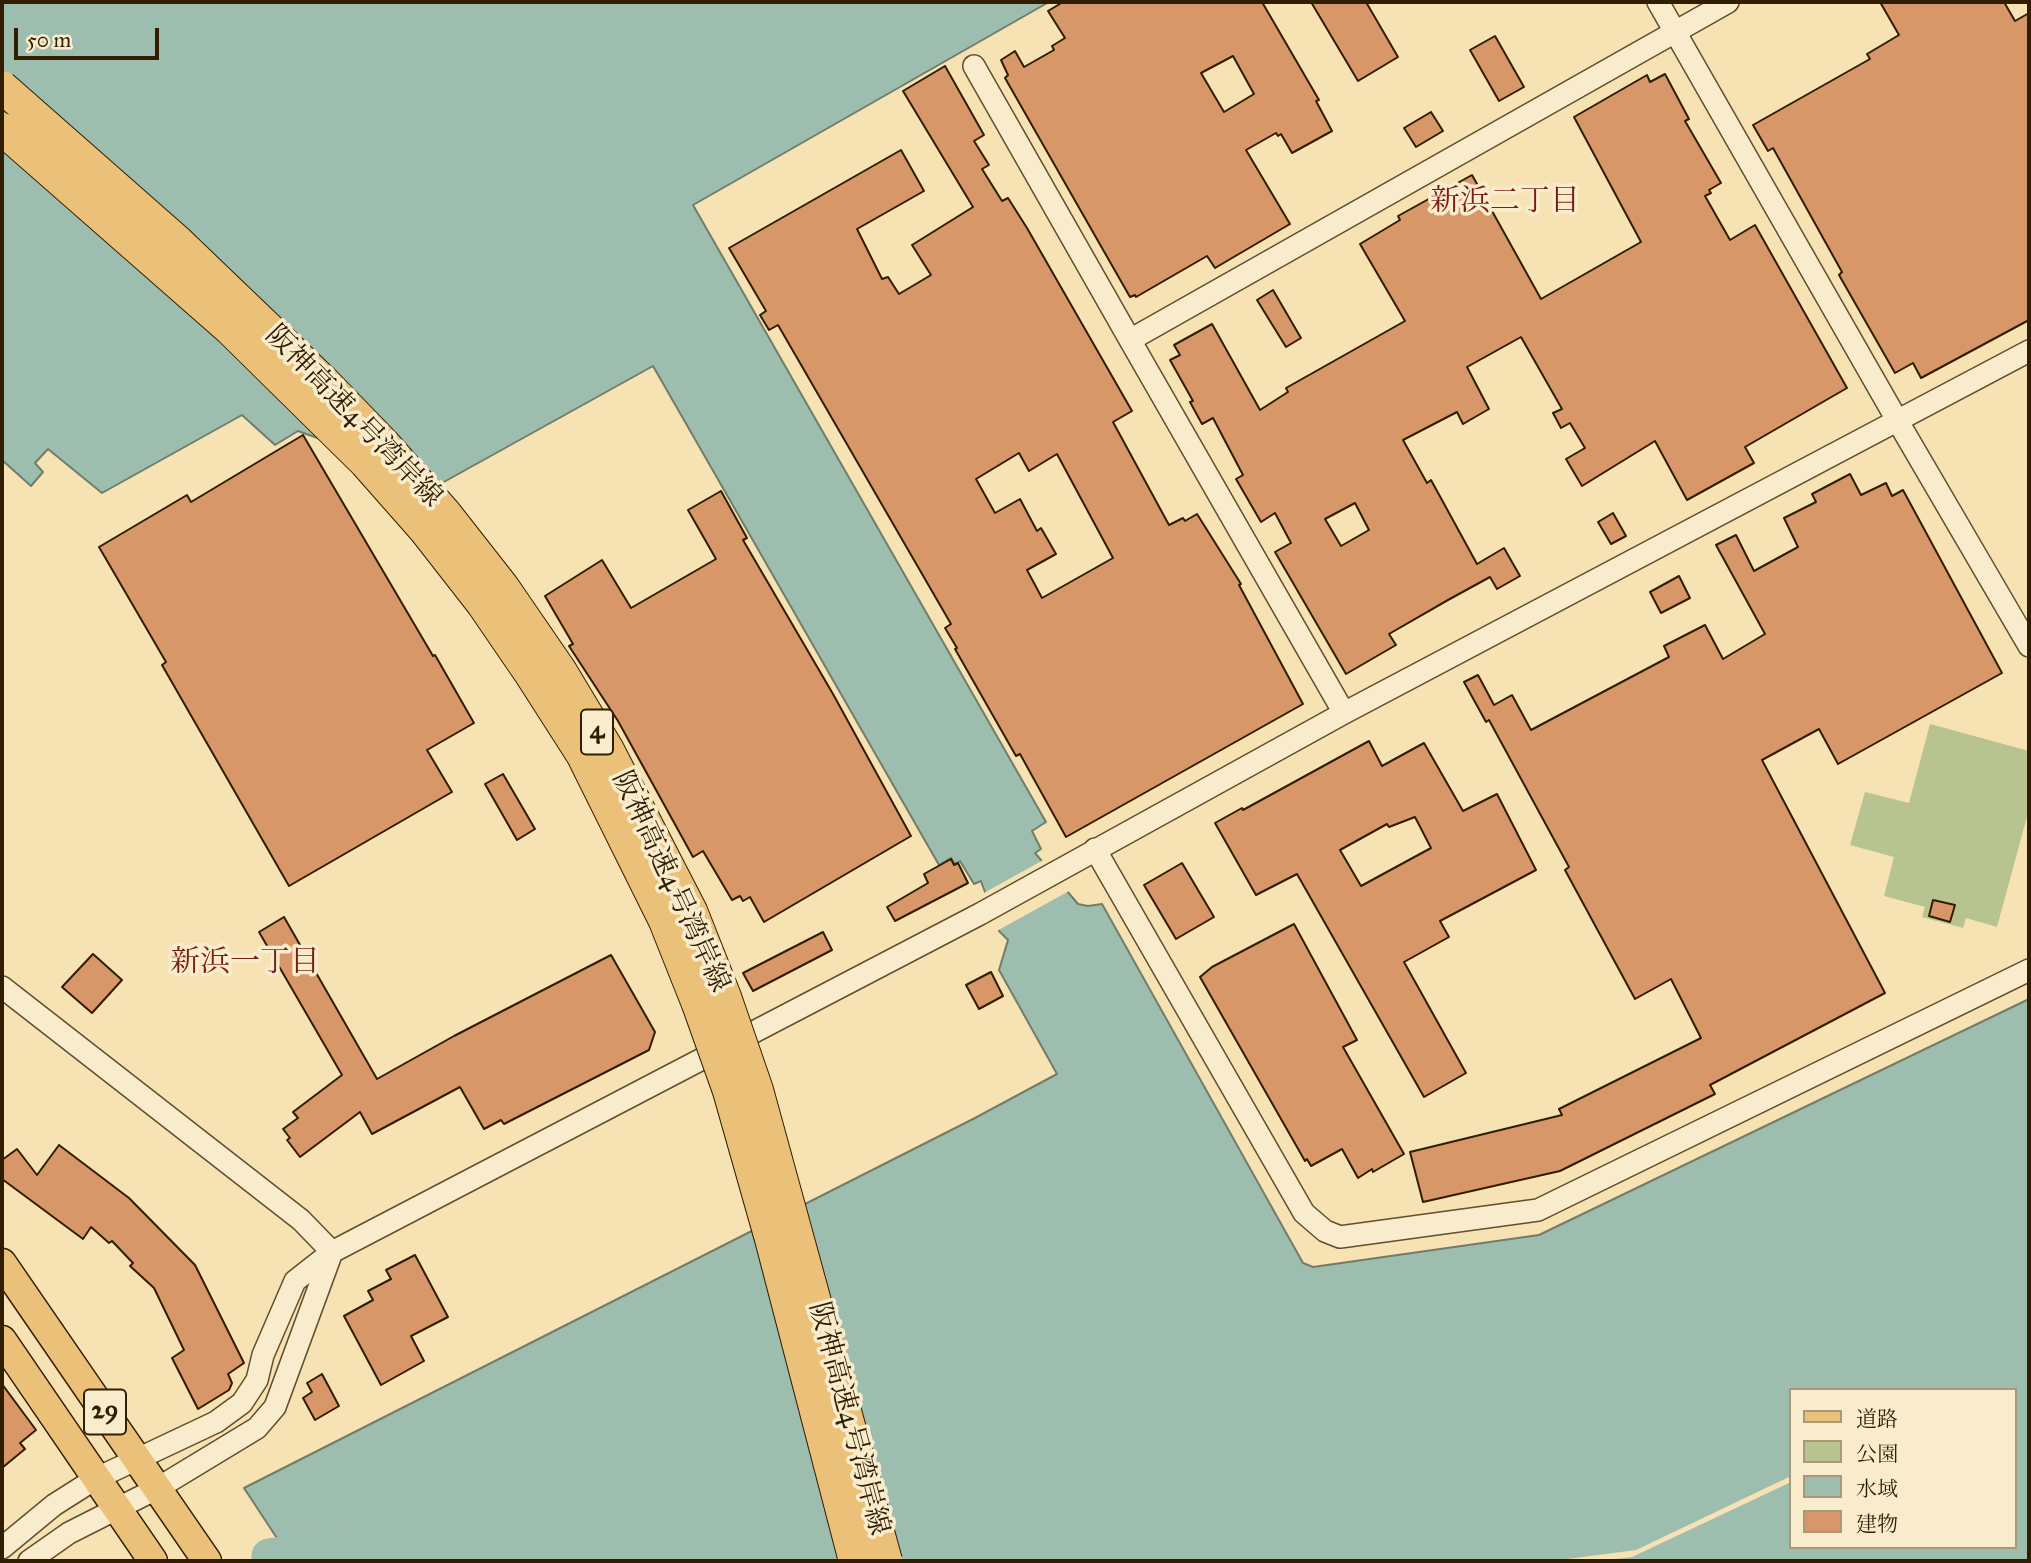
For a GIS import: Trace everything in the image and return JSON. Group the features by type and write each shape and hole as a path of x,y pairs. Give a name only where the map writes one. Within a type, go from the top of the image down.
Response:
{"highway":[{"name":"阪神高速4号湾岸線","path":"2,87 177,241 324,382 385,445 445,513 503,587 560,670 601,738 691,911 749,1067 886,1561"},
{"name":"阪神高速4号湾岸線","path":"2,129 230,329 365,462 425,530 482,603 582,754 665,921 729,1091 761,1199 855,1561"}],"main road":[{"name":"29","path":"2,1263 208,1561"},
{"name":"29","path":"2,1340 153,1561"}],"street":[{"path":"1658,2 2029,646"},
{"path":"1130,340 1728,2"},
{"path":"974,66 1344,713"},
{"path":"16,1561 2,1547 54,1505 95,1479 216,1422 242,1404 257,1380 263,1355 295,1281 332,1252 981,914 1094,849 1344,713 2029,351"},
{"path":"1094,849 1304,1213 1325,1231 1340,1237 1538,1210 2029,970"},
{"path":"2,987 301,1220 332,1252"},
{"path":"29,1561 69,1533 158,1488 257,1428 275,1407 332,1252"}],"green space":[{"path":"1930,724 2029,751 2029,809 1997,927 1966,918 1963,928 1922,917 1925,907 1884,896 1894,857 1850,845 1865,792 1909,803"}],"water":[{"path":"2,2 1049,2 693,205 1046,822 1032,831 1041,849 1035,853 1078,904 1102,904 1303,1263 1313,1267 1539,1235 2029,999 2029,1561 292,1561 244,1488 1057,1074 999,970 1008,940 999,931 981,881 974,884 960,861 955,864 951,858 939,865 653,366 442,483 298,431 275,445 242,415 102,493 48,449 35,463 43,472 31,486 2,460"}],"pier":[{"path":"1045,859 1071,890 995,932 982,894"},
{"path":"1790,1476 1790,1482 1632,1557 1600,1561 1552,1561 1636,1550"}],"building":[{"path":"1063,2 1262,2 1319,100 1316,101 1332,131 1292,153 1281,134 1278,136 1276,133 1246,150 1290,224 1215,268 1207,256 1136,297 1130,297 1005,78 1008,75 1001,60 1015,51 1024,67 1054,50 1052,46 1065,38 1048,11","holes":["1233,56 1254,94 1224,112 1201,73"]},
{"path":"1311,2 1366,2 1398,57 1358,81"},
{"path":"1880,2 2004,2 2015,21 2029,13 2029,320 1921,378 1913,363 1895,373 1839,275 1842,272 1773,148 1768,151 1753,125 1870,59 1867,54 1899,35"},
{"path":"1495,36 1524,87 1499,101 1470,50"},
{"path":"945,66 984,135 974,141 989,165 982,169 1002,201 1008,198 1027,228 1132,411 1113,422 1169,525 1183,518 1185,521 1197,514 1241,584 1239,585 1303,704 1066,837 1020,754 1016,756 955,649 957,648 945,628 951,624 778,325 769,330 760,315 766,311 729,248 901,150 924,191 857,229 882,279 888,277 899,294 931,275 912,245 973,207 903,91","holes":["1019,453 1029,471 1057,454 1113,558 1042,598 1027,570 1056,554 1041,528 1037,531 1020,499 995,513 976,479"]},
{"path":"1665,74 1689,119 1685,121 1721,183 1709,190 1711,193 1705,196 1730,240 1755,225 1847,388 1745,447 1754,463 1687,500 1655,441 1582,486 1566,459 1585,448 1570,423 1561,428 1553,413 1562,409 1521,337 1467,367 1489,409 1463,424 1457,412 1403,440 1427,483 1431,480 1477,564 1504,548 1520,576 1497,589 1490,577 1448,600 1389,634 1396,645 1346,674 1275,552 1291,543 1275,513 1261,522 1236,479 1243,475 1213,418 1202,424 1190,402 1193,401 1170,360 1180,355 1174,345 1212,324 1260,410 1288,392 1286,388 1405,321 1360,244 1400,220 1398,216 1472,175 1541,299 1641,242 1574,117 1647,75 1650,82","holes":["1355,503 1369,530 1341,546 1325,519"]},
{"path":"1431,112 1443,131 1416,147 1404,128"},
{"path":"1273,290 1301,338 1286,347 1257,300"},
{"path":"303,435 474,723 427,750 452,792 289,886 162,665 166,662 99,547 187,495 191,502"},
{"path":"1850,474 1861,495 1886,483 1892,496 1903,490 2002,673 1838,764 1819,729 1762,760 1885,993 1710,1085 1715,1094 1560,1171 1423,1202 1410,1152 1562,1115 1559,1109 1701,1038 1671,979 1635,999 1565,870 1569,867 1489,720 1486,722 1464,682 1478,675 1494,705 1512,695 1531,730 1669,657 1664,646 1705,625 1723,659 1765,634 1716,545 1736,535 1754,571 1798,547 1784,518 1816,502 1812,494"},
{"path":"721,491 747,538 743,540 833,694 911,836 764,922 750,897 743,901 740,896 732,900 703,851 693,857 618,721 569,646 573,644 545,596 602,560 631,608 716,559 688,510"},
{"path":"1613,513 1626,536 1611,544 1598,522"},
{"path":"1679,576 1690,598 1661,613 1650,592"},
{"path":"1369,741 1382,766 1424,743 1463,811 1497,794 1536,870 1440,921 1449,937 1404,962 1466,1073 1424,1097 1297,874 1256,895 1215,823 1242,808 1243,810","holes":["1415,817 1431,848 1361,886 1340,850 1387,824 1389,827"]},
{"path":"503,774 535,829 517,840 485,784"},
{"path":"951,859 954,865 958,863 968,883 895,921 887,907 928,883 924,874"},
{"path":"1182,863 1214,917 1176,939 1144,885"},
{"path":"1933,900 1955,905 1950,922 1929,916"},
{"path":"284,917 377,1079 611,955 655,1032 649,1050 504,1124 501,1120 484,1129 460,1087 372,1134 360,1112 300,1157 287,1140 290,1138 283,1129 298,1118 293,1112 342,1075 259,932"},
{"path":"1294,924 1357,1040 1343,1047 1404,1154 1358,1178 1342,1149 1311,1166 1307,1159 1305,1161 1200,977 1212,967"},
{"path":"823,932 832,950 753,991 743,973"},
{"path":"93,954 122,980 92,1013 62,987"},
{"path":"991,972 1003,996 979,1009 966,985"},
{"path":"59,1145 129,1198 195,1265 244,1363 228,1374 232,1383 229,1390 198,1409 172,1358 184,1350 154,1288 130,1266 133,1263 112,1241 109,1243 91,1227 83,1239 2,1179 2,1160 17,1149 37,1175"},
{"path":"415,1255 448,1317 411,1336 424,1361 381,1385 344,1316 373,1300 368,1291 391,1279 386,1270"},
{"path":"322,1374 339,1406 315,1420 303,1398 312,1392 307,1383"},
{"path":"2,1384 36,1430 20,1443 25,1449 2,1468"}],"waterway":[{"path":"269,1556 335,1546"}],"district":[{"name":"新浜二丁目","path":"1505,203"},
{"name":"新浜一丁目","path":"245,964"}]}
